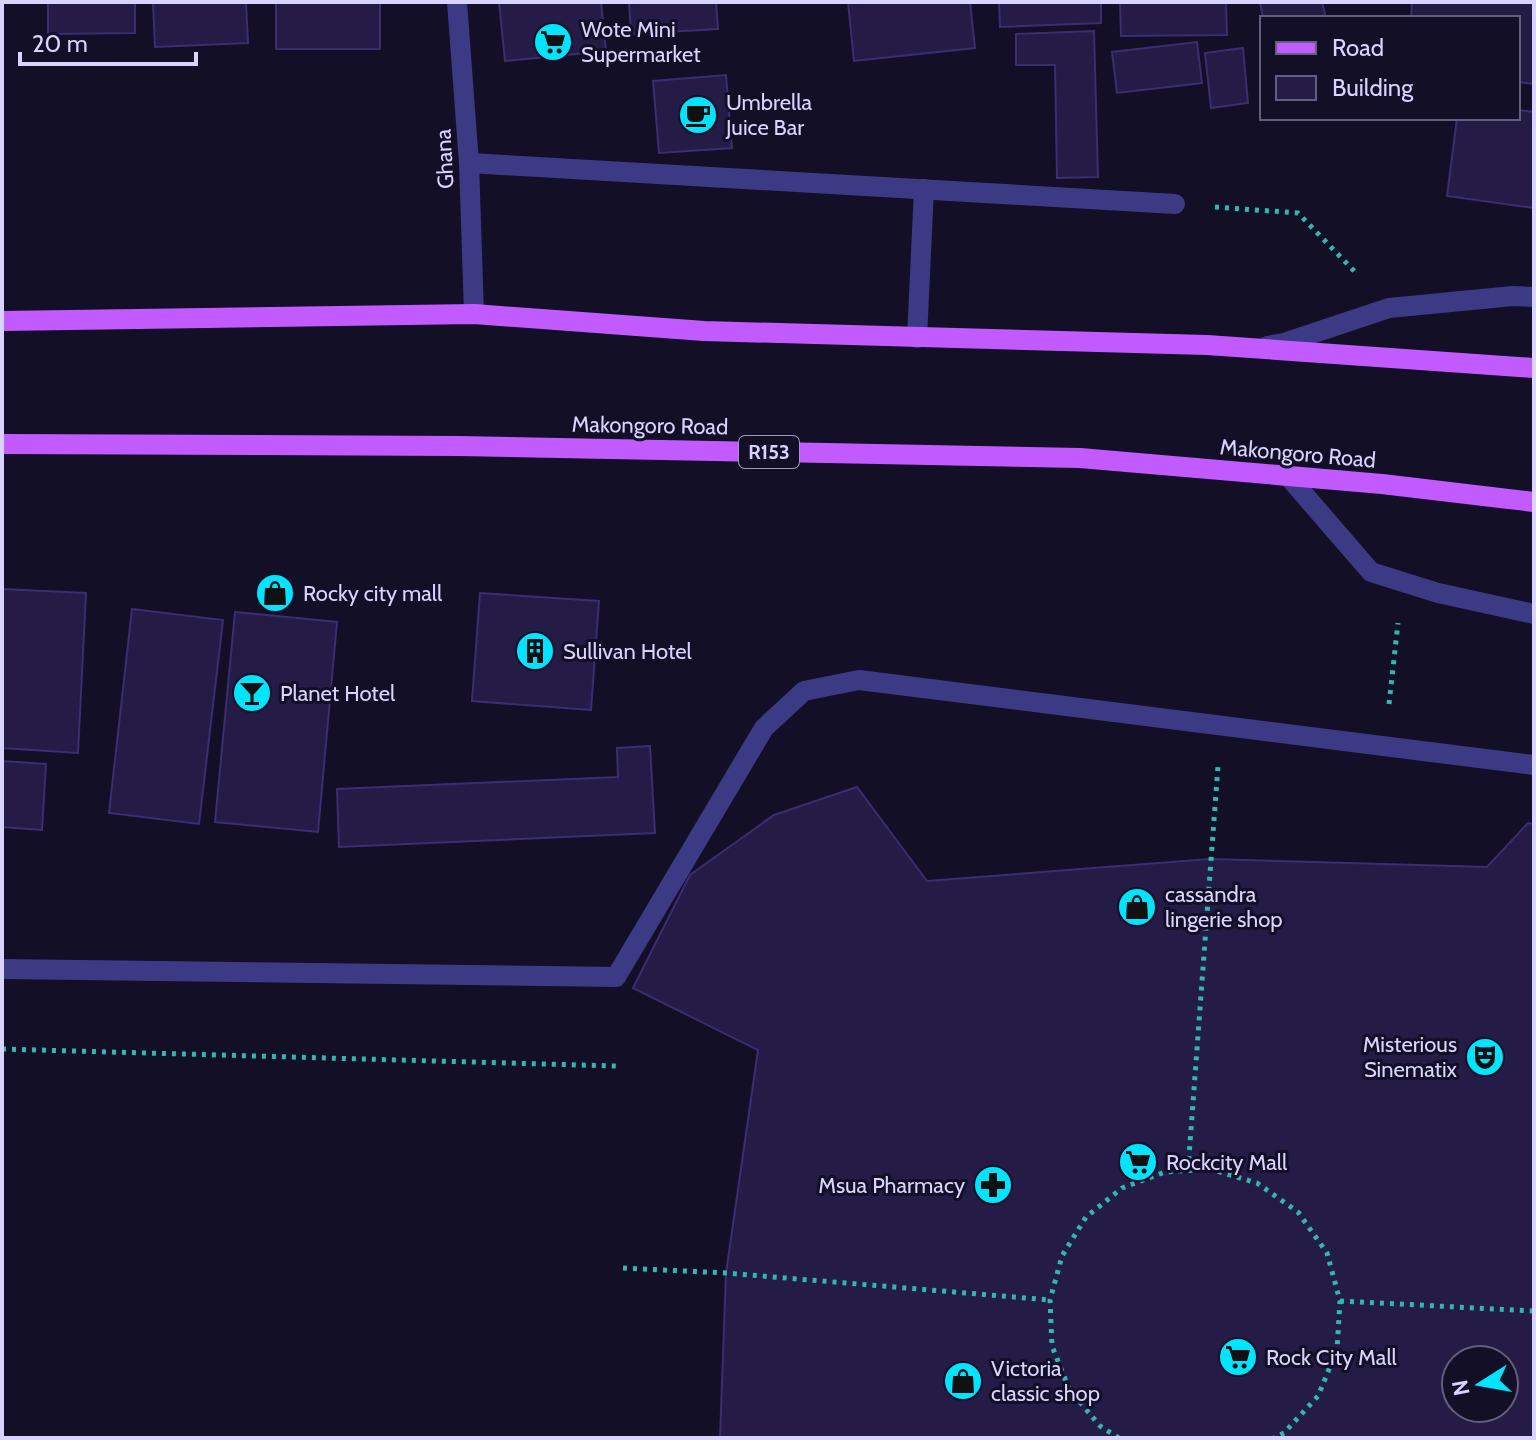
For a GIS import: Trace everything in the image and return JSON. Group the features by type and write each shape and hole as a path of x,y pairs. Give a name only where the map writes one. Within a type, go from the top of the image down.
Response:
{"main road":[{"path":"2,321 474,314 704,331 1207,345 1534,368"},
{"name":"Makongoro Road","path":"2,444 459,446 1064,458 1382,484 1534,502"}],"street":[{"name":"Ghana","path":"457,2 469,163 474,314"},
{"path":"469,163 1175,204"},
{"path":"917,338 924,189"},
{"path":"1247,348 1284,343 1389,308 1513,296 1534,297"},
{"path":"1288,476 1371,572 1438,593 1534,614"},
{"path":"2,969 616,977 764,728 804,691 859,680 1534,765"}],"path":[{"path":"1175,204 1298,213 1389,308"},
{"path":"1384,746 1403,582"},
{"path":"1188,1170 1222,725"},
{"path":"2,1049 616,1066"},
{"path":"1119,1438 1100,1426 1069,1389 1052,1346 1050,1300 1062,1256 1086,1217 1122,1188 1165,1172 1210,1169 1257,1183 1298,1212 1327,1253 1340,1301 1337,1350 1318,1396 1284,1433 1274,1438"},
{"path":"623,1268 726,1273 1050,1300"},
{"path":"1340,1301 1534,1311"}],"building":[{"path":"48,2 135,2 135,33 48,34"},
{"path":"153,2 246,2 248,43 155,47"},
{"path":"276,2 380,2 380,49 276,49"},
{"path":"499,2 601,2 606,51 505,61"},
{"path":"629,2 716,2 718,29 631,34"},
{"path":"848,2 970,2 975,48 854,61"},
{"path":"999,2 1101,2 1101,23 1000,27"},
{"path":"1120,2 1226,2 1227,35 1121,36"},
{"path":"1260,2 1322,2 1326,16 1263,16"},
{"path":"1412,2 1534,2 1534,84 1520,82 1520,16 1411,16"},
{"path":"1094,31 1098,177 1057,178 1055,65 1016,65 1016,34"},
{"path":"1197,42 1202,83 1117,93 1112,52"},
{"path":"1243,48 1248,103 1211,108 1205,53"},
{"path":"726,75 732,148 659,153 653,81"},
{"path":"1520,110 1534,112 1534,208 1447,196 1457,120 1520,120"},
{"path":"2,589 86,593 78,753 2,748"},
{"name":"Sullivan Hotel","path":"480,593 599,601 591,710 472,701"},
{"path":"132,609 223,620 199,824 109,813"},
{"path":"235,612 337,622 318,832 215,822"},
{"path":"650,746 655,833 339,847 337,789 618,777 617,748"},
{"path":"2,761 46,764 42,830 2,827"},
{"name":"Rockcity Mall","path":"857,787 927,881 1210,859 1487,867 1528,823 1534,824 1534,1438 720,1438 726,1273 758,1050 633,988 690,875 774,815"}],"place":[{"name":"Wote Mini Supermarket","path":"553,42"},
{"name":"Umbrella Juice Bar","path":"698,115"},
{"name":"Rocky city mall","path":"275,593"},
{"name":"Sullivan Hotel","path":"535,651"},
{"name":"Planet Hotel","path":"252,693"},
{"name":"cassandra lingerie shop","path":"1137,907"},
{"name":"Misterious Sinematix","path":"1485,1057"},
{"name":"Rockcity Mall","path":"1138,1162"},
{"name":"Msua Pharmacy","path":"993,1185"},
{"name":"Rock City Mall","path":"1238,1357"},
{"name":"Victoria classic shop","path":"963,1381"}]}
